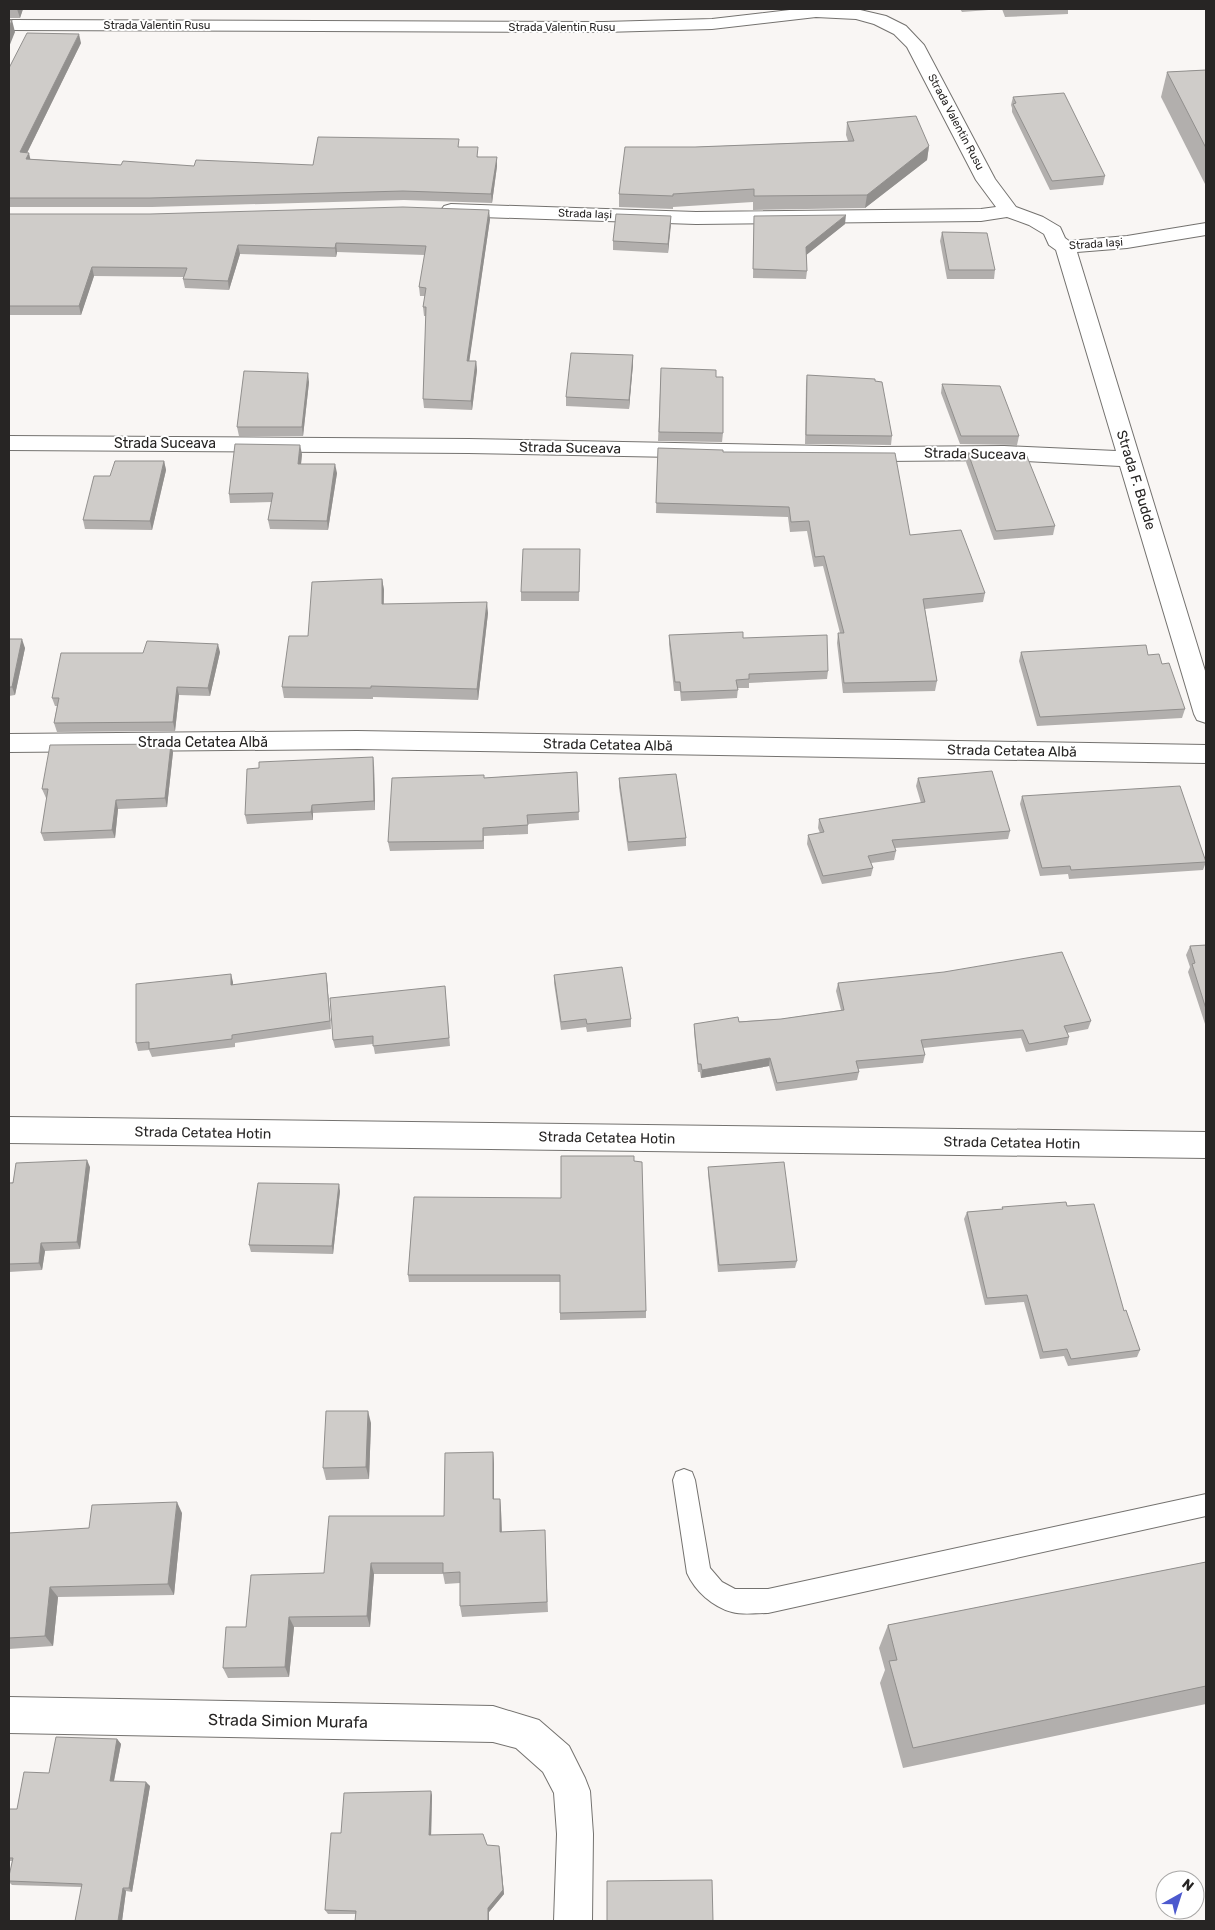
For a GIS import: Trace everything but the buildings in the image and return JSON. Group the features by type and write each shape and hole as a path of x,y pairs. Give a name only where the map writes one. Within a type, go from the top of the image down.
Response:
{"street":[{"name":"Strada Valentin Rusu","path":"9,26 47,17 604,28 712,24 816,12 856,14 880,20 900,30 915,45 986,180 1009,211"},
{"name":"Strada Iași","path":"433,209 696,218 972,215 1009,211 1036,221 1053,231 1056,241 1065,247 1127,242 1206,229"},
{"name":"Strada F. Budde","path":"1065,247 1206,714"},
{"name":"Strada Suceava","path":"9,442 488,446 882,454 1004,453 1130,459"},
{"name":"Strada Cetatea Albă","path":"9,743 356,740 1206,754"},
{"name":"Strada Cetatea Hotin","path":"9,1130 1206,1145"},
{"name":"Strada Simion Murafa","path":"9,1716 493,1724 526,1733 556,1759 572,1791 575,1834 573,1921"}],"lane":[{"path":"684,1480 699,1573 714,1590 733,1601 768,1600 1206,1505"}]}
